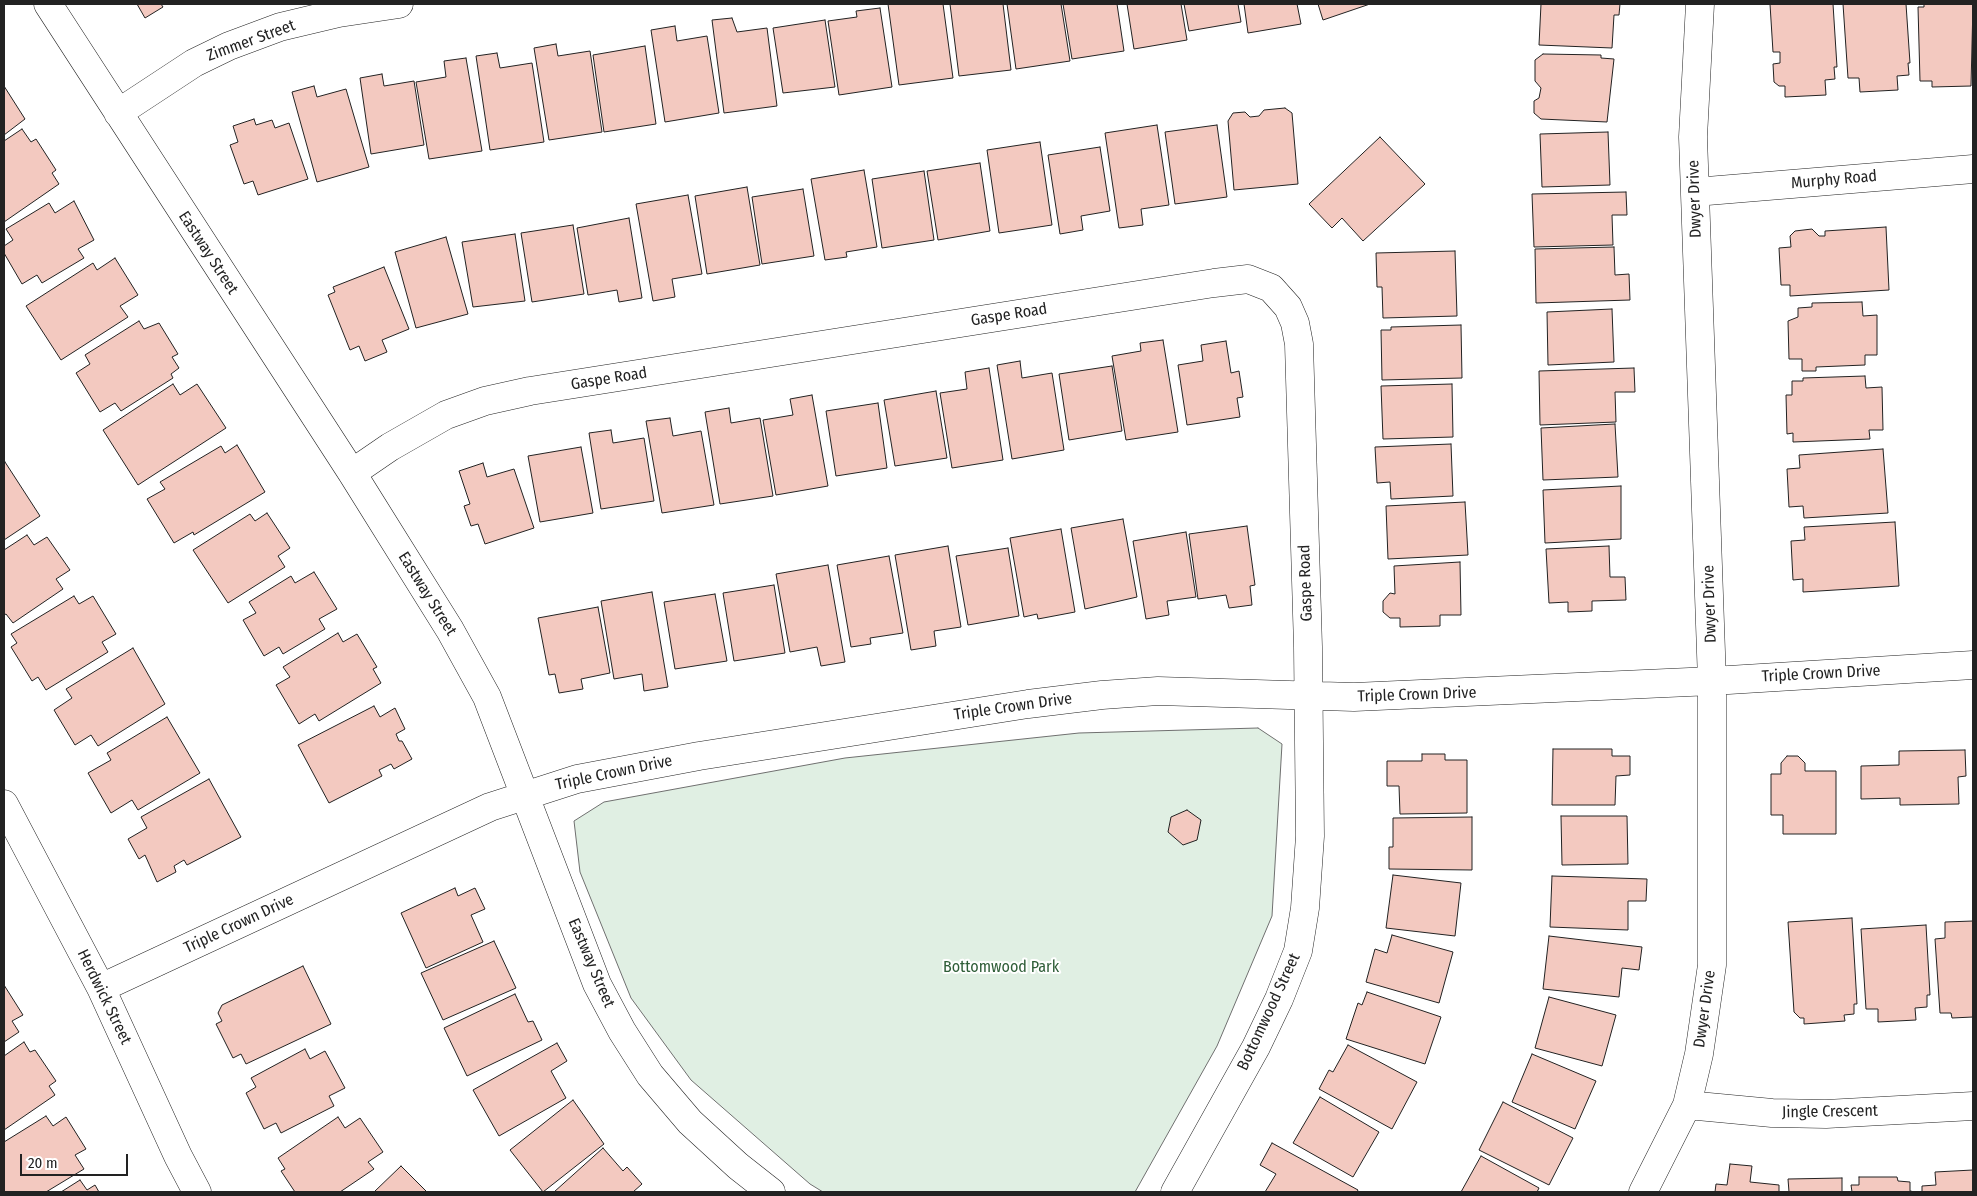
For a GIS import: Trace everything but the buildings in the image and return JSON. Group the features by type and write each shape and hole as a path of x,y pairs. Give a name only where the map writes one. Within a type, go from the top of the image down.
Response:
{"street":[{"name":"Eastway Street","path":"48,4 352,473 450,630 487,697 597,984 622,1031 650,1075 690,1122 771,1192"},
{"name":"Zimmer Street","path":"118,113 194,63 229,46 280,27 339,13 399,4"},
{"name":"Dwyer Drive","path":"1643,1192 1686,1105 1699,1054 1712,965 1712,681 1693,137 1700,4"},
{"name":"Murphy Road","path":"1695,192 1973,169"},
{"name":"Gaspe Road","path":"352,473 390,447 446,415 494,399 530,391 1248,279 1271,288 1288,307 1296,323 1299,344 1308,697"},
{"name":"Triple Crown Drive","path":"101,988 482,811 524,795 592,775 699,756 1093,696 1158,692 1308,697 1432,694 1712,681 1973,664"},
{"name":"Bottomwood Street","path":"1175,1192 1256,1047 1298,951 1305,908 1310,836 1308,697"},
{"name":"Herdwick Street","path":"4,804 101,988 178,1156 197,1192"},
{"name":"Jingle Crescent","path":"1686,1105 1772,1113 1826,1114 1973,1106"}],"green space":[{"name":"Bottomwood Park","path":"1258,728 1282,744 1272,916 1217,1046 1135,1192 823,1192 810,1184 691,1080 631,998 580,872 574,821 604,802 845,758 1079,733"}]}
